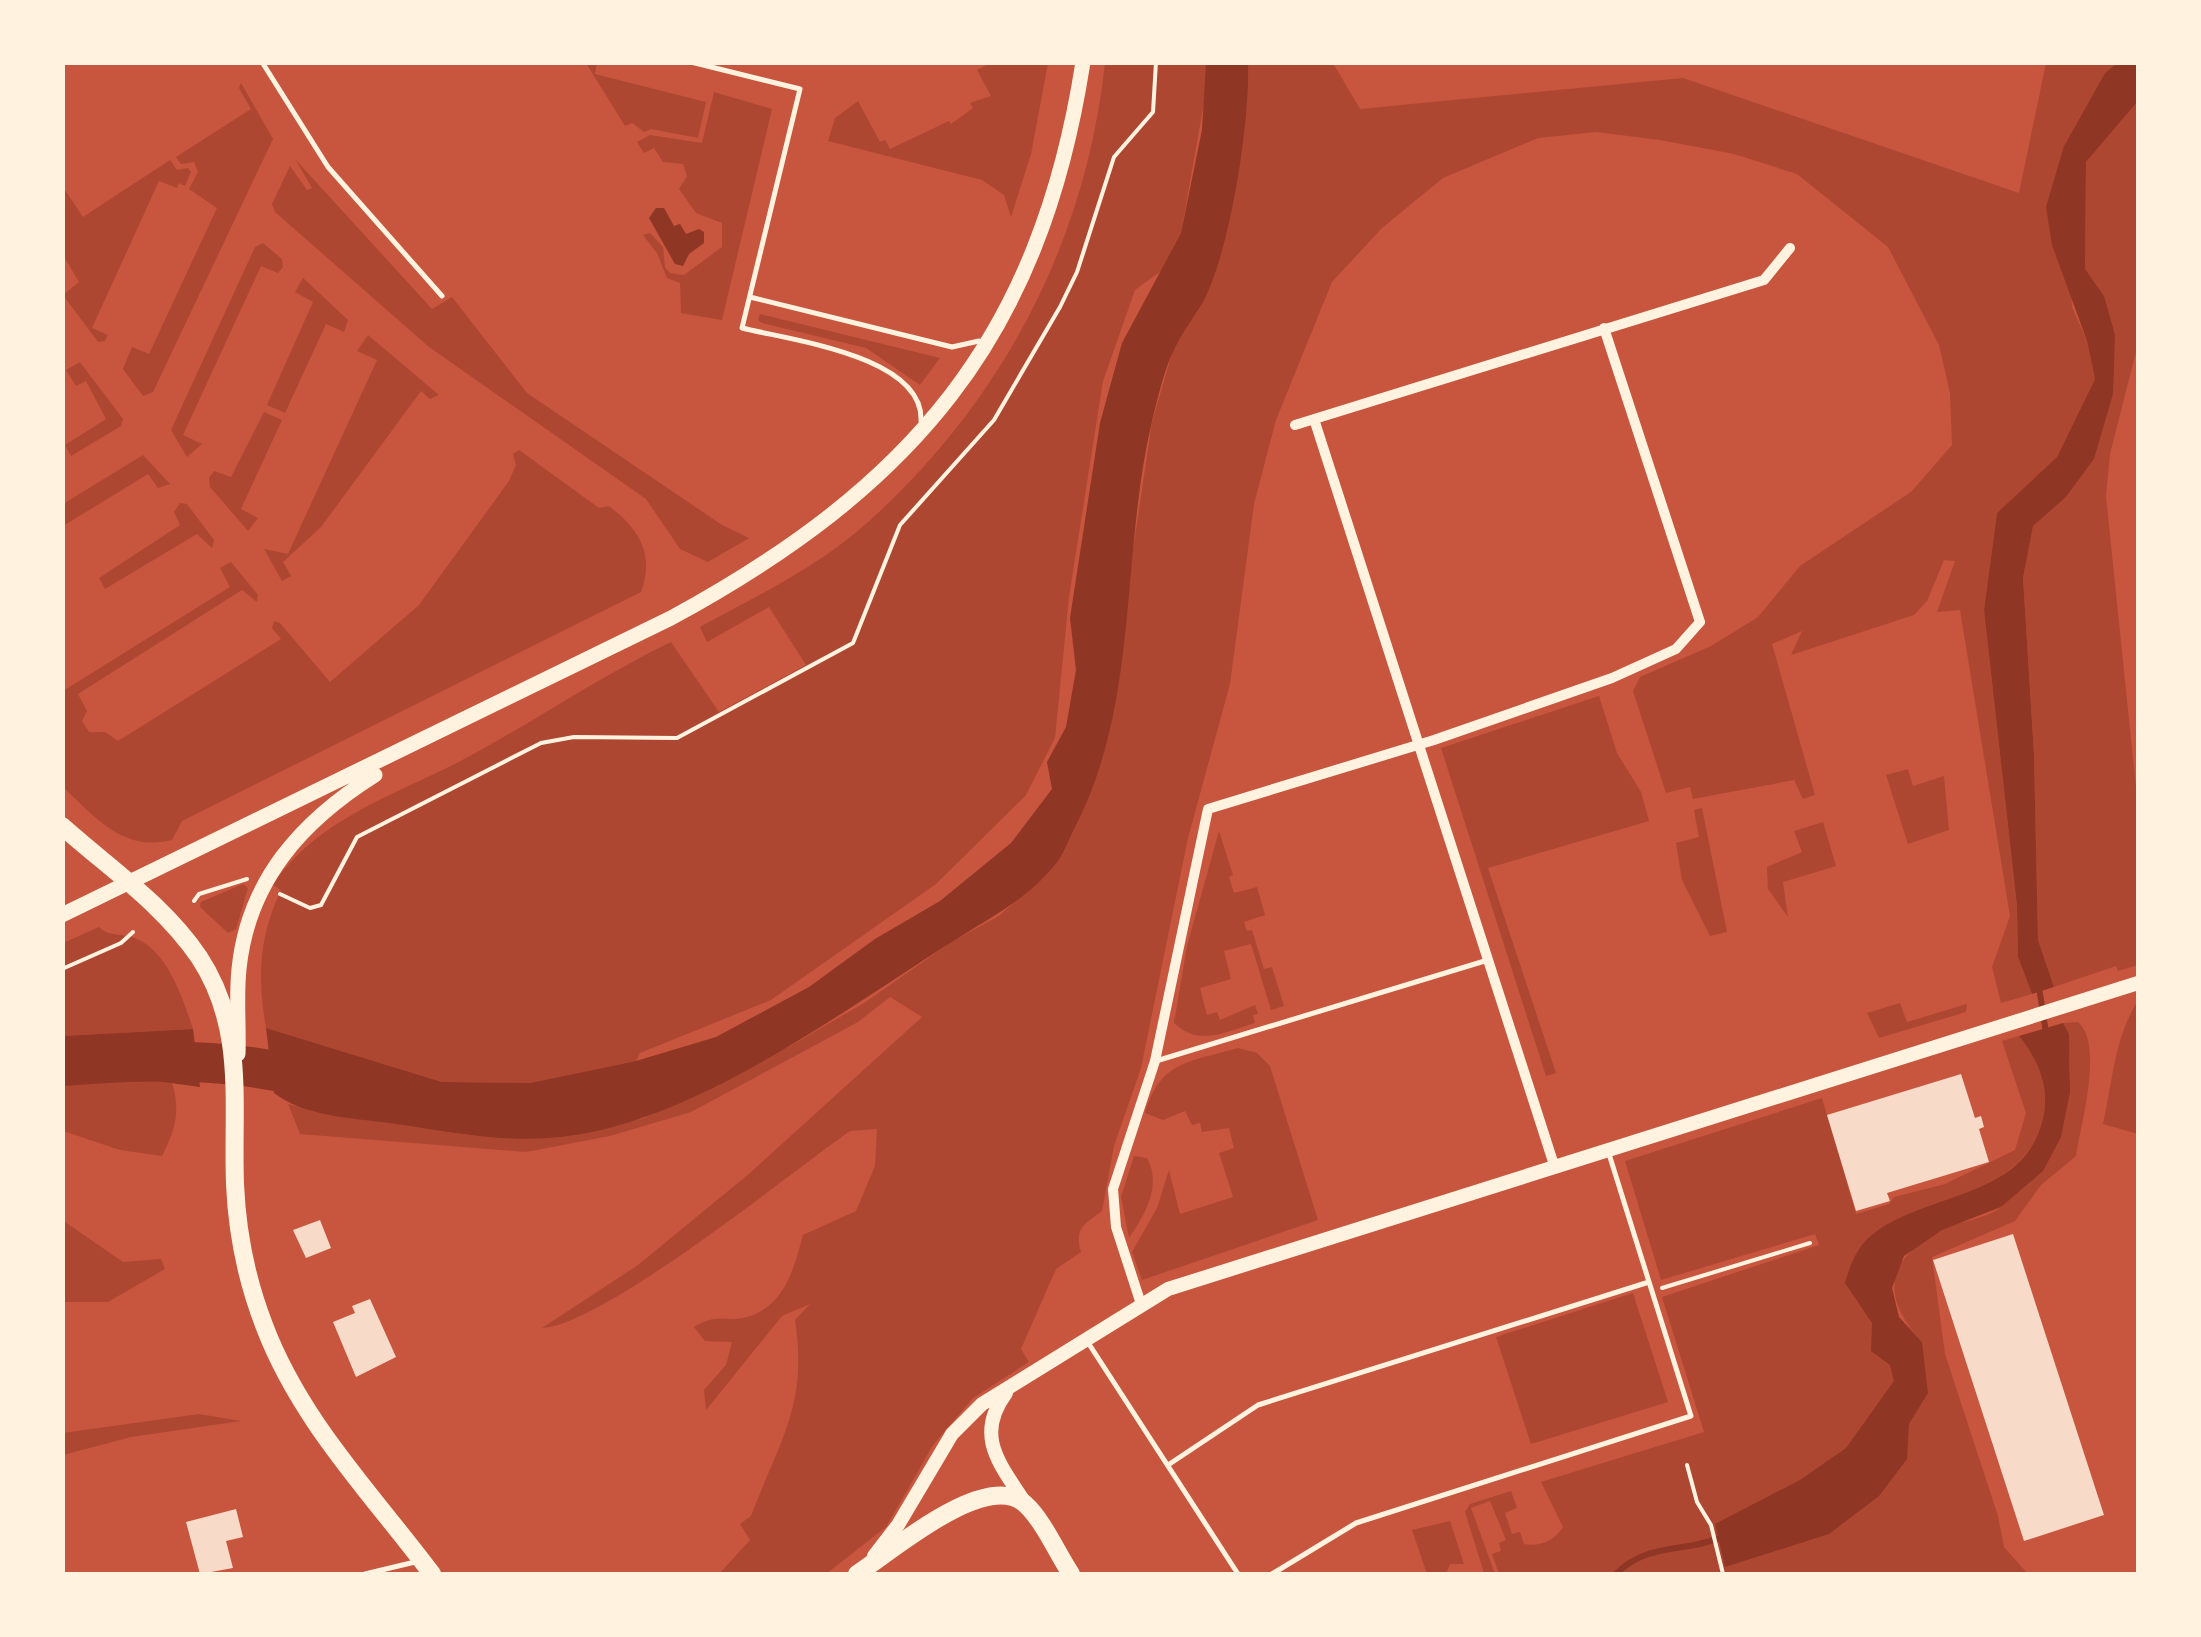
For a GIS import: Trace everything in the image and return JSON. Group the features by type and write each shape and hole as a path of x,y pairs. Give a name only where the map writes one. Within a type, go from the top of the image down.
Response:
{"main road":[{"path":"62,916 451,729 751,574 848,506 910,447 1004,320 1042,230 1066,151 1083,62"},
{"path":"427,1567 328,1442 282,1367 258,1308 240,1232 235,1030 239,970 250,912 280,856 331,804 451,729"},
{"path":"62,826 166,915 200,958 235,1030"},
{"path":"860,1573 960,1506 985,1495 1012,1496 1026,1504 1071,1574"}],"street":[{"path":"1295,425 1764,280 1790,248"},
{"path":"1141,1304 1116,1227 1113,1189 1155,1061 1208,809 1418,745 1612,678 1676,649 1692,637 1700,622 1604,328"},
{"path":"1314,419 1555,1168"},
{"path":"860,1573 898,1525 952,1434 982,1404 1168,1289 2138,983"},
{"path":"1015,1381 989,1422 997,1457 1026,1504"}],"lane":[{"path":"262,62 328,167 442,296"},
{"path":"692,62 800,89 742,328 865,359 886,370 916,394 922,407 910,447"},
{"path":"750,297 952,347 986,338 1004,320"},
{"path":"1155,1061 1488,960"},
{"path":"1272,1574 1356,1523 1691,1416 1608,1151"},
{"path":"1168,1464 1258,1406 1649,1282"},
{"path":"1085,1339 1238,1574"},
{"path":"365,1574 427,1567"}],"path":[{"path":"194,901 214,888 243,878 251,881"},
{"path":"62,969 121,943 133,932"},
{"path":"1652,1291 1810,1242"},
{"path":"1688,1465 1696,1502 1711,1525 1722,1571"}],"shaded area":[{"path":"992,62 1048,63 1031,154 1011,217 1004,195 982,180 828,141 835,118 858,101 880,142 885,140 890,149 949,121 951,124 973,108 970,103 991,96 977,70"},
{"path":"2119,62 2138,63 2138,101 2086,162 2085,269 2104,296 2115,335 2113,394 2094,459 2066,497 2033,526 2023,578 2034,755 2038,940 2054,987 2032,994 2018,957 2017,906 1984,610 1997,513 2057,457 2095,379 2087,341 2052,245 2046,207 2064,146 2105,73"},
{"path":"586,63 597,63 595,74 706,102 698,138 651,129 644,132 632,123 625,126"},
{"path":"1105,63 1206,63 1208,80 1181,233 1161,271 1135,290 1103,381 1069,597 1055,738 1026,795 936,884 771,1000 640,1053 636,1061 530,1083 442,1082 266,1028 262,958 268,924 281,890 273,885 292,861 337,824 470,756 671,642 719,712 806,665 769,607 707,642 700,627 786,580 867,523 915,476 997,371 1030,315 1079,193 1095,129"},
{"path":"1206,63 1248,63 1237,182 1215,273 1171,356 1159,393 1142,472 1126,629 1110,732 1095,781 1054,866 1006,908 760,1063 654,1114 601,1130 529,1139 468,1135 328,1115 299,1107 274,1093 266,1028 442,1082 530,1083 636,1061 716,1037 809,987 875,939 940,901 1011,843 1052,789 1047,762 1066,727 1076,670 1070,618 1100,423 1122,343 1181,233 1202,130"},
{"path":"1248,63 1333,63 1360,109 1683,78 2019,193 2046,63 2119,63 2105,73 2064,146 2072,307 2087,341 2095,379 2057,457 1997,513 1984,610 2017,906 2018,957 2032,994 2001,1003 1992,967 2010,916 1960,610 1937,612 1955,561 1944,560 1927,601 1914,615 1791,655 1802,631 1772,644 1815,795 1803,799 1794,780 1693,799 1690,787 1666,793 1633,691 1640,677 1711,646 1758,617 1800,566 1911,492 1952,445 1950,393 1939,345 1888,247 1797,174 1734,154 1660,140 1596,132 1538,138 1443,178 1382,228 1332,282 1276,420 1254,504 1230,684 1188,838 1141,1068 1114,1146 1102,1211 1082,1228 1081,1252 1056,1269 1021,1349 1029,1362 973,1398 933,1445 886,1527 826,1574 719,1574 750,1540 740,1524 751,1516 789,1421 798,1376 795,1320 810,1304 782,1316 706,1410 704,1390 726,1365 732,1342 705,1341 694,1327 710,1320 747,1317 771,1304 786,1284 803,1235 856,1211 875,1166 877,1129 850,1131 650,1275 607,1302 542,1328 638,1265 750,1173 922,1017 890,997 858,1022 691,1112 610,1136 526,1152 300,1134 288,1104 350,1118 480,1135 642,1119 790,1046 864,1003 953,941 999,916 1055,865 1126,597 1152,422 1173,350 1215,271 1236,177"},
{"path":"241,83 273,139 153,392 143,396 123,369 132,347 149,354 217,208 189,189 198,172 194,162 181,164 176,157 251,109 239,88"},
{"path":"714,92 772,109 722,320 681,313 680,283 667,278 657,253 643,235 650,233 663,247 665,267 670,273 684,275 722,247 722,223 696,213 679,189 687,176 683,164 663,162 654,148 644,153 637,142 650,135 702,143"},
{"path":"2138,101 2138,344 2110,454 2106,496 2138,807 2138,965 2118,971 2116,966 2054,987 2038,940 2034,755 2023,578 2033,525 2066,497 2094,459 2104,296 2085,270 2086,162"},
{"path":"295,159 432,309 452,297 527,393 722,525 749,538 708,562 680,549 646,499 429,347 275,212 272,204 290,166 307,190 312,188"},
{"path":"170,160 177,170 188,168 191,172 185,186 179,183 177,188 159,181 92,328 108,335 105,341 98,342 63,295 79,282 63,255 63,187 83,217"},
{"path":"656,208 664,208 674,226 680,224 686,234 699,229 704,232 704,243 689,254 683,266 675,264 649,218"},
{"path":"263,243 282,259 283,267 278,273 261,266 183,435 202,444 187,457 171,430 255,247"},
{"path":"303,278 348,320 344,332 326,324 285,413 267,405 313,302 295,292"},
{"path":"760,314 940,358 920,385 866,348 762,323 758,320"},
{"path":"368,335 439,395 430,399 421,391 321,527 283,562 291,576 282,581 264,549 288,554 377,360 357,351"},
{"path":"80,362 123,419 121,426 71,456 65,445 106,419 86,381 76,386 66,370"},
{"path":"264,412 282,420 241,509 258,518 248,531 210,487 209,478 214,471 231,477"},
{"path":"519,450 599,508 609,506 629,524 645,554 641,592 182,821 172,840 139,841 125,837 99,821 63,787 63,691 230,587 220,568 231,562 258,595 257,602 242,590 78,694 87,711 82,721 89,732 105,732 118,741 281,639 272,628 274,621 280,623 330,682 419,605 509,481 516,465 513,454"},
{"path":"143,455 170,484 158,488 148,474 63,526 63,504"},
{"path":"180,503 187,504 214,540 212,548 197,534 105,589 99,578 180,525 174,512"},
{"path":"1599,696 1617,753 1641,792 1649,821 1488,868 1556,1073 1546,1076 1441,748"},
{"path":"1908,769 1913,786 1944,776 1949,830 1908,844 1886,775"},
{"path":"1702,808 1727,932 1710,936 1682,880 1676,843 1699,837 1694,810"},
{"path":"1823,822 1836,866 1783,882 1788,917 1768,889 1767,867 1802,852 1794,831"},
{"path":"1219,831 1233,875 1229,877 1234,893 1257,887 1265,915 1244,922 1247,931 1252,930 1264,969 1272,967 1284,1006 1271,1010 1251,944 1224,951 1231,979 1200,988 1207,1015 1217,1012 1220,1020 1255,1005 1258,1014 1253,1015 1255,1023 1203,1036 1174,1023 1187,946"},
{"path":"243,884 248,888 236,929 228,933 200,907 201,902"},
{"path":"99,927 135,938 157,953 173,977 193,1029 63,1036 63,943"},
{"path":"2138,1001 2138,1134 2103,1124 2119,1044"},
{"path":"1900,1003 1907,1022 1967,1004 1966,1012 1879,1038 1867,1013"},
{"path":"2078,1022 2086,1033 2090,1065 2076,1156 2041,1185 2015,1221 1932,1257 1945,1354 1998,1516 2004,1547 2028,1574 1499,1574 1492,1554 1501,1551 1499,1543 1506,1540 1490,1501 1471,1508 1495,1574 1484,1573 1465,1512 1470,1504 1511,1491 1517,1508 1505,1513 1512,1534 1520,1532 1524,1544 1541,1544 1563,1527 1541,1482 1704,1432 1662,1297 1819,1245 1815,1234 1661,1280 1625,1161 1822,1098 1856,1214 1889,1204 1894,1197 1945,1184 2015,1150 2026,1113 2002,1041 2019,1036 2037,1064 2043,1084 2044,1116 2035,1140 2000,1177 1877,1231 1917,1409 1922,1342 1899,1309 1895,1280 1900,1266 1909,1253 1943,1229 1994,1212 2005,1202 2069,1089 2069,1055 2063,1023"},
{"path":"2063,1023 2069,1034 2070,1092 2061,1137 2043,1171 2001,1207 1942,1230 1904,1256 1892,1288 1899,1317 1922,1342 1928,1393 1909,1424 1907,1459 1879,1496 1829,1534 1725,1567 1715,1524 1800,1480 1846,1448 1894,1381 1890,1365 1871,1351 1872,1323 1845,1283 1856,1254 1870,1236 1900,1218 1976,1189 2019,1162 2035,1142 2044,1114 2045,1093 2040,1072 2019,1036"},
{"path":"193,1029 200,1087 141,1079 63,1083 63,1036"},
{"path":"1238,1048 1257,1053 1270,1066 1318,1220 1142,1280 1132,1252 1157,1208 1169,1170 1180,1214 1233,1197 1219,1153 1234,1148 1229,1128 1202,1132 1200,1123 1192,1125 1185,1111 1163,1120 1145,1113 1152,1096 1160,1082 1180,1066"},
{"path":"141,1079 172,1083 175,1121 162,1156 120,1150 63,1131 63,1083"},
{"path":"1134,1156 1147,1158 1153,1179 1146,1210 1129,1238 1121,1197"},
{"path":"62,1220 123,1262 161,1259 165,1269 108,1302 63,1302"},
{"path":"1633,1293 1668,1402 1531,1444 1496,1337"},
{"path":"199,1414 241,1421 131,1437 63,1455 63,1433"},
{"path":"1450,1521 1464,1564 1450,1564 1446,1574 1427,1574 1412,1530"}],"building":[{"path":"1961,1074 1975,1118 1981,1116 1984,1127 1979,1129 1989,1162 1887,1193 1890,1201 1856,1211 1827,1115"},
{"path":"320,1220 331,1248 306,1258 293,1230"},
{"path":"2013,1234 2104,1515 2024,1541 1933,1260"},
{"path":"370,1299 396,1357 356,1377 333,1322 355,1313 352,1306"},
{"path":"236,1509 243,1537 226,1541 233,1568 200,1574 186,1522"}],"waterway":[{"path":"2039,987 2046,1033"},
{"path":"62,1066 129,1062 228,1064 326,1083"},
{"path":"1616,1574 1654,1552 1725,1536"}]}
